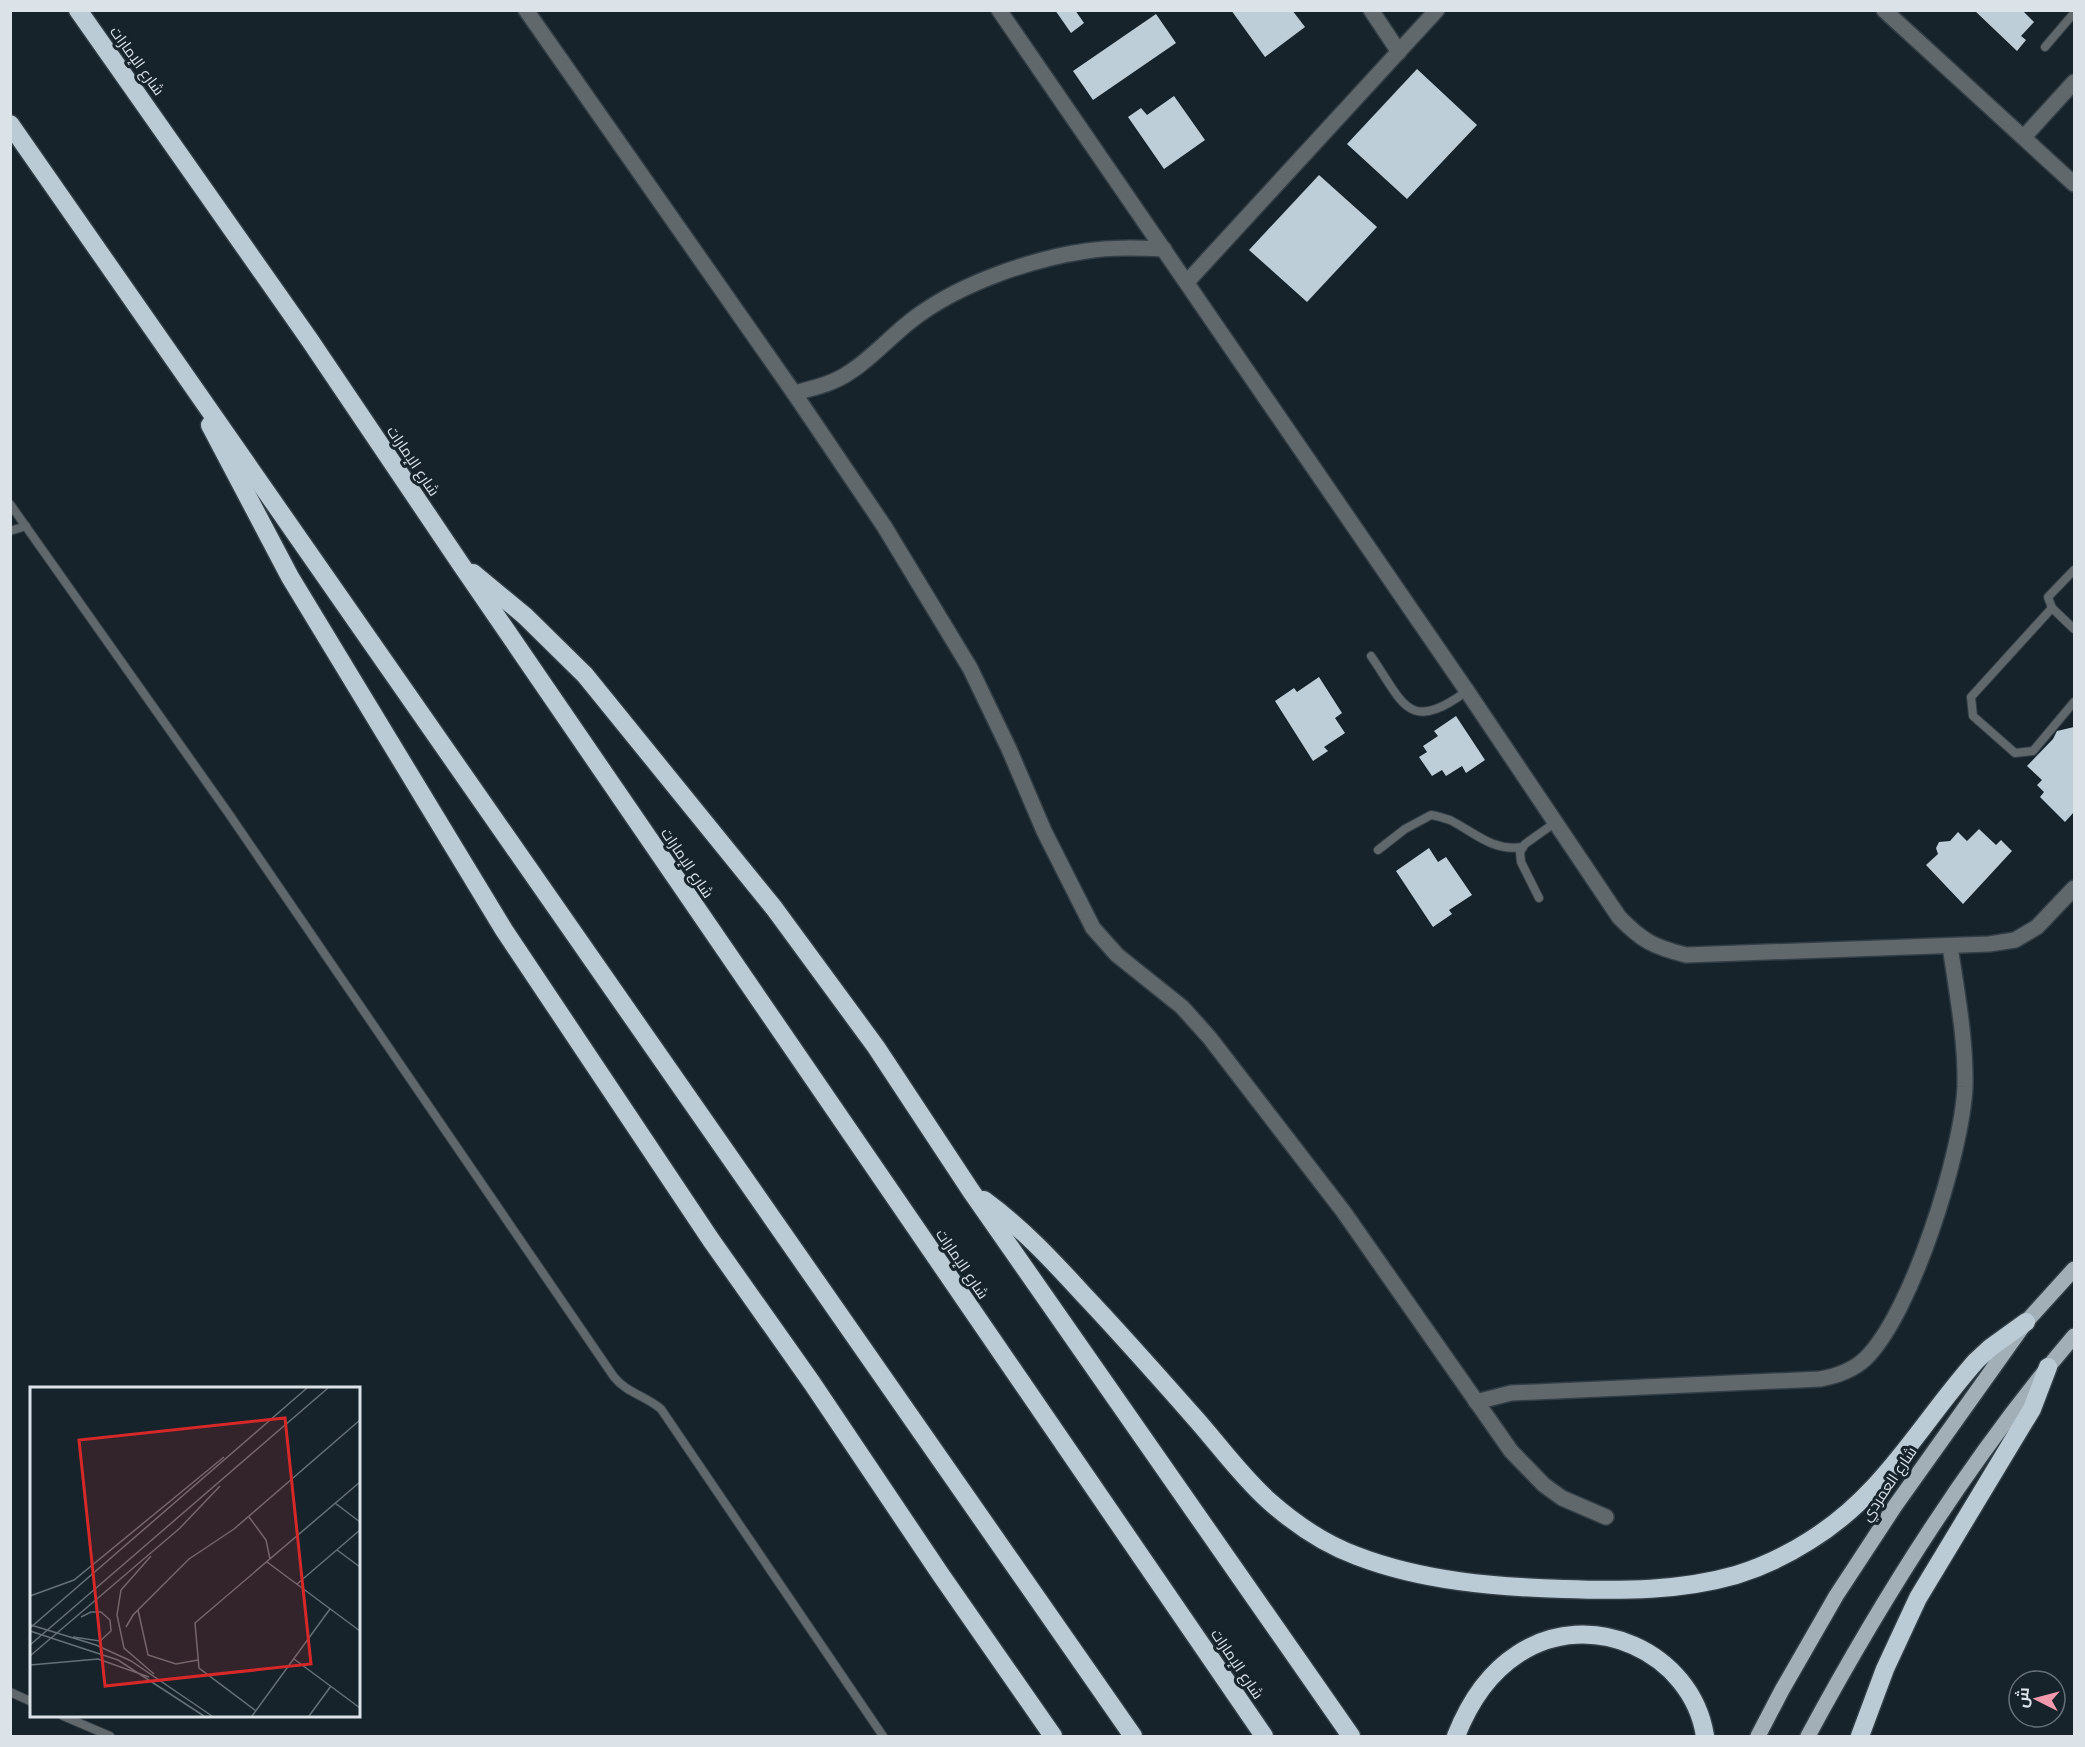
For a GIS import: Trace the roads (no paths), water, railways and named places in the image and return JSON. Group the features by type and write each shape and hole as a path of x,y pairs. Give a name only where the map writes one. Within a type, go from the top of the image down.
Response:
{"highway":[{"name":"شارع الإمارات","path":"78,10 289,310 1264,1737"},
{"path":"10,124 1133,1737"},
{"path":"174,357 296,587 504,930 711,1240 812,1383 1053,1737"},
{"path":"460,563 525,616 563,652 613,707 720,840 825,977 882,1056 971,1191 1352,1737"},
{"path":"971,1191 1009,1220 1044,1252 1136,1351 1249,1482 1281,1512 1317,1537 1356,1556 1398,1568 1469,1582 1540,1588 1641,1590 1705,1582 1736,1575 1770,1562 1809,1541 1853,1509 1872,1491 1904,1453 1976,1361 2026,1323"},
{"path":"1860,1737 1885,1669 1918,1598 2031,1409 2048,1367"},
{"path":"1456,1737 1466,1712 1481,1688 1500,1667 1539,1642 1562,1636 1585,1634 1608,1636 1630,1643 1651,1653 1669,1667 1684,1683 1695,1703 1705,1737"}],"main road":[{"name":"شارع العمردي","path":"1758,1737 1836,1596 1895,1506 2026,1323 2074,1269"},
{"path":"1808,1737 1857,1645 1934,1523 1981,1456 2074,1336"}],"street":[{"path":"526,10 794,393 884,526 970,668 1009,749 1044,831 1093,928 1117,955 1182,1007 1209,1038 1343,1210 1511,1451 1544,1485 1562,1498 1606,1517"},
{"path":"999,10 1467,691 1619,917 1637,936 1660,949 1686,955 1989,944 2015,940 2037,927 2074,888"},
{"path":"1371,10 1399,52"},
{"path":"1186,282 1437,10"},
{"path":"1884,10 2074,183"},
{"path":"2024,137 2074,82"},
{"path":"794,393 823,386 849,373 920,313 960,290 1003,272 1085,251 1122,248 1164,249"},
{"path":"1476,1402 1511,1393 1820,1379 1844,1373 1864,1359 1887,1330 1904,1300 1922,1257 1959,1131 1965,1090 1965,1061 1950,946"}],"lane":[{"path":"2044,47 2074,13"},
{"path":"10,504 230,814 614,1377 626,1389 644,1397 661,1409 883,1737"},
{"path":"10,531 26,526"},
{"path":"2074,570 2049,597 2052,608 2074,628"},
{"path":"2052,608 1971,697 1973,716 2015,753 2033,751 2074,702"},
{"path":"1371,656 1405,705 1417,712 1438,710 1467,691"},
{"path":"1378,850 1405,829 1431,815 1448,819 1496,847 1506,848 1522,847 1556,822"},
{"path":"1522,847 1520,857 1539,898"},
{"path":"10,1692 30,1701"},
{"path":"65,1717 110,1737"}]}
